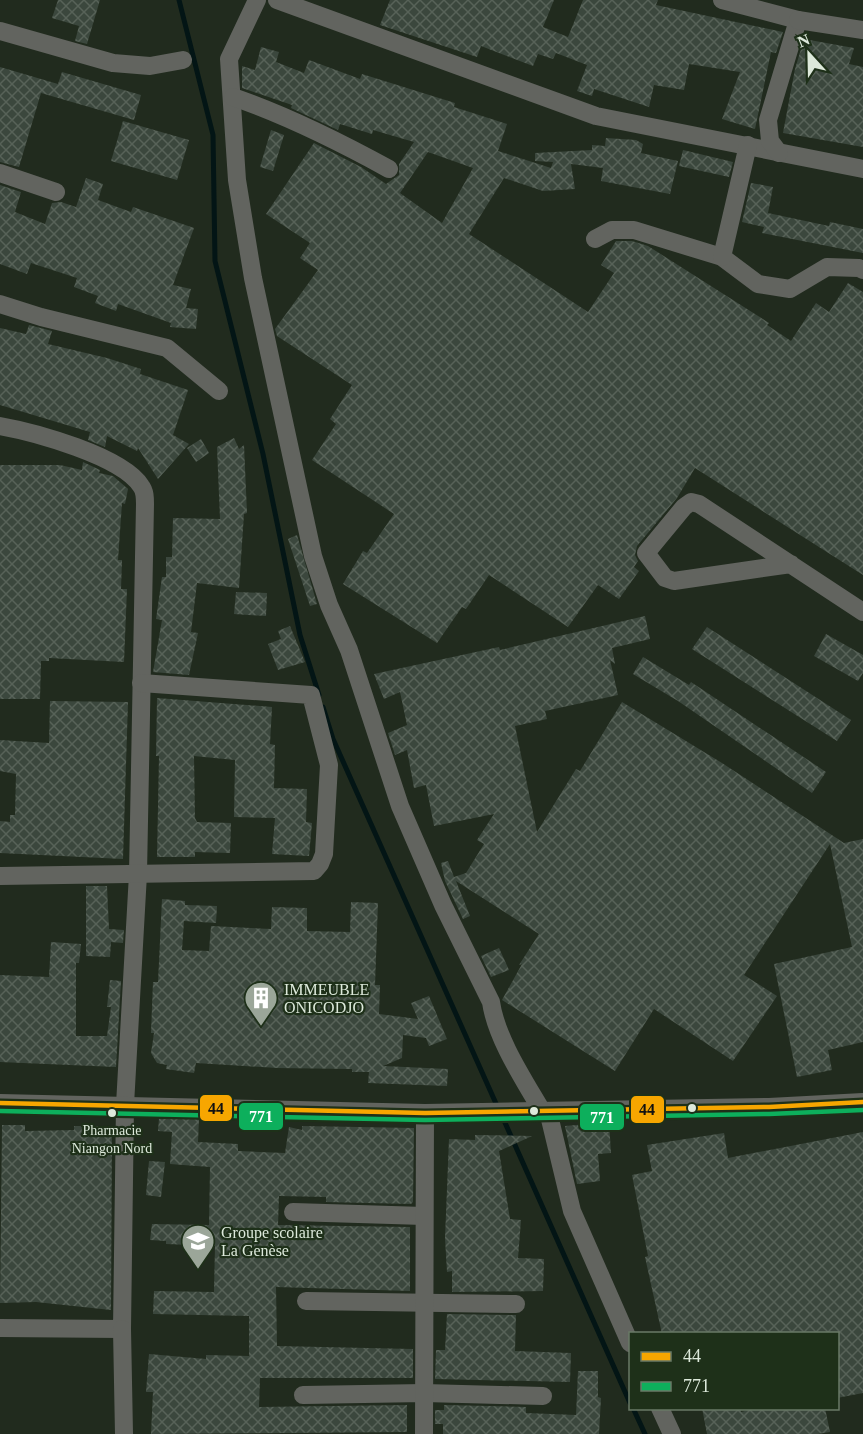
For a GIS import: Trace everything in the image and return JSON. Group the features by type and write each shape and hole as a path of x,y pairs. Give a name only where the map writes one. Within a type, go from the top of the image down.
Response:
{"street":[{"path":"257,0 230,59 237,180 253,278 313,556 328,605 353,660 400,806 443,905 491,1002 492,1014 501,1034 543,1111 572,1211 629,1341"},
{"path":"277,0 596,116 863,169"},
{"path":"722,0 798,21 863,30"},
{"path":"779,153 770,141 768,120 798,21"},
{"path":"0,31 113,63 150,66 183,60"},
{"path":"233,97 278,112 337,140 389,169"},
{"path":"722,257 748,145"},
{"path":"0,173 56,192"},
{"path":"595,238 612,230 634,230 722,257 758,284 790,289 827,267 863,270"},
{"path":"0,304 41,317 167,348 219,391"},
{"path":"0,426 60,441 123,469 141,485 145,504 138,874 125,1105 122,1329 124,1434"},
{"path":"791,564 674,581 665,578 646,553 651,544 691,502 699,504 791,564 863,612"},
{"path":"0,876 314,871 320,864 324,854 329,765 313,698 308,693 141,683"},
{"path":"0,1103 425,1113 769,1107 863,1102"},
{"path":"424,1434 425,1113"},
{"path":"293,1212 424,1216"},
{"path":"306,1301 516,1304"},
{"path":"0,1328 122,1329"},
{"path":"303,1395 424,1393 543,1396"},
{"path":"661,1410 672,1434"}],"building":[{"path":"58,0 100,0 87,44 75,41 79,26 52,18"},
{"path":"390,0 554,0 543,27 568,37 583,0 658,0 656,5 783,32 776,53 771,52 755,129 722,119 740,72 689,64 684,90 654,85 649,107 594,89 592,96 577,91 587,65 556,53 553,59 538,54 533,66 481,46 477,57 380,25"},
{"path":"804,39 854,48 849,64 863,67 863,147 783,133 795,69"},
{"path":"261,47 279,52 276,62 304,73 309,60 360,79 362,74 455,103 454,107 507,124 498,151 551,168 553,162 535,161 535,153 592,150 592,145 605,146 606,138 636,140 643,144 641,153 678,161 670,194 601,181 603,168 571,164 575,189 543,191 504,178 469,234 588,312 614,273 601,265 616,241 632,241 648,246 769,323 767,325 791,341 816,303 829,312 848,283 863,292 863,575 695,468 677,498 637,546 635,555 638,561 634,567 639,571 619,599 598,585 568,627 489,575 466,609 462,607 437,643 343,584 363,551 367,553 394,514 312,460 336,424 330,419 352,385 277,336 275,329 318,270 300,258 310,243 266,214 314,143 361,167 386,184 399,175 399,164 414,142 373,130 372,134 340,124 338,130 291,108 292,105 242,88 242,66 255,70","holes":["428,152 473,168 442,223 400,193"]},
{"path":"0,67 58,84 62,72 141,95 134,120 41,93 19,167 0,162"},
{"path":"123,121 189,140 177,180 111,161"},
{"path":"271,130 284,135 273,171 260,167"},
{"path":"683,150 733,162 729,177 679,166"},
{"path":"86,178 103,184 98,200 131,212 133,207 194,228 173,285 191,289 186,308 198,309 196,329 170,327 171,323 118,304 116,311 95,303 98,296 74,287 77,278 31,263 27,274 0,264 0,185 21,192 15,212 45,224 52,203 61,202 76,207"},
{"path":"751,183 773,187 768,213 829,226 830,222 863,229 863,253 762,233 764,227 742,222"},
{"path":"29,325 52,331 48,344 141,369 140,374 188,390 173,435 189,444 158,479 138,448 137,451 107,436 105,447 88,440 90,432 0,405 0,328 26,334"},
{"path":"234,438 239,449 244,445 247,513 244,514 239,588 197,583 191,632 198,633 189,675 153,672 162,620 156,619 162,577 166,577 166,557 172,557 173,518 220,519 217,447"},
{"path":"201,439 209,453 196,462 187,448"},
{"path":"83,462 100,470 99,473 113,476 128,489 125,504 122,503 118,560 122,560 121,589 127,589 124,662 49,658 49,661 41,661 40,699 0,699 0,465 60,465 82,470"},
{"path":"297,535 317,604 310,606 288,539"},
{"path":"236,592 267,593 266,616 234,614"},
{"path":"645,616 650,639 612,648 615,664 610,660 618,695 545,711 547,719 515,726 537,832 576,769 580,771 622,702 722,763 844,843 863,839 863,1042 828,1050 832,1070 797,1077 774,964 852,947 830,844 744,975 777,996 733,1061 654,1009 615,1071 502,1000 522,964 519,965 539,934 456,881 470,916 463,919 445,881 441,863 448,861 454,877 466,873 484,844 477,840 494,814 434,826 426,785 414,788 407,750 395,755 388,733 407,725 400,692 384,699 374,674 499,647 500,650"},
{"path":"290,626 305,662 278,670 268,644 281,639 278,631"},
{"path":"707,627 851,720 837,741 692,649"},
{"path":"826,634 863,655 863,673 858,681 814,656"},
{"path":"643,657 689,685 691,682 826,772 812,793 678,701 633,674"},
{"path":"157,698 272,707 270,744 275,745 274,788 307,789 306,822 312,823 309,856 272,854 275,818 234,817 235,760 194,756 195,818 197,822 231,823 230,853 195,852 195,857 157,857 159,756 156,756"},
{"path":"50,701 128,702 123,859 0,853 0,821 10,822 10,815 15,815 16,774 0,771 0,740 49,743"},
{"path":"86,886 107,886 109,929 124,930 123,943 111,942 110,957 86,956"},
{"path":"162,899 185,901 185,905 217,906 216,923 184,921 182,950 209,951 211,926 271,929 272,907 307,908 307,931 350,932 351,902 378,903 375,985 380,985 379,1014 418,1019 411,1003 429,996 447,1039 429,1046 426,1038 403,1035 402,1058 383,1066 448,1069 447,1086 368,1083 369,1072 352,1072 352,1069 277,1068 196,1063 194,1073 166,1069 167,1065 157,1063 151,1053 154,1033 151,1033 153,982 158,982"},
{"path":"51,942 81,944 79,963 76,963 76,1036 107,1036 111,1007 107,1007 110,980 121,981 116,1067 0,1062 0,975 49,977"},
{"path":"499,948 509,970 491,977 481,956"},
{"path":"159,1118 199,1119 198,1142 238,1144 238,1151 285,1153 289,1127 302,1130 302,1126 414,1128 413,1202 411,1204 326,1202 326,1197 279,1196 278,1225 410,1227 410,1291 276,1287 277,1346 413,1349 413,1378 260,1378 259,1407 407,1405 407,1432 151,1434 153,1392 146,1392 149,1354 206,1359 206,1355 249,1356 249,1316 153,1314 154,1291 214,1292 215,1246 166,1244 166,1241 150,1240 152,1224 209,1225 210,1167 170,1164 172,1132 158,1131"},
{"path":"609,1122 611,1153 598,1154 600,1181 577,1184 565,1126"},
{"path":"2,1125 25,1125 25,1131 74,1130 74,1126 112,1126 111,1310 36,1302 0,1303"},
{"path":"863,1132 863,1393 839,1398 839,1332 662,1332 645,1257 648,1256 632,1175 652,1171 647,1145 724,1133 728,1158"},
{"path":"475,1135 532,1136 499,1151 510,1219 521,1220 518,1258 544,1259 543,1291 452,1292 452,1271 447,1272 445,1238 449,1139 475,1140"},
{"path":"149,1161 165,1162 161,1197 146,1195"},
{"path":"447,1314 516,1315 515,1351 571,1353 570,1382 435,1379 436,1350 445,1350"},
{"path":"578,1371 598,1371 598,1397 601,1398 599,1434 443,1434 443,1424 435,1424 435,1410 444,1410 444,1405 526,1407 526,1413 576,1415"},
{"path":"702,1410 741,1410 741,1412 748,1410 825,1410 830,1432 818,1434 707,1434"}],"waterway":[{"path":"179,0 213,135 215,261 263,454 300,635 319,695"},
{"path":"323,707 333,739 498,1108"},
{"path":"502,1116 629,1401"},
{"path":"634,1410 645,1434"}],"transit line":[{"name":"44","path":"0,1103 425,1113 769,1107 863,1102"},
{"name":"771","path":"0,1111 425,1120 769,1114 863,1110"}],"place":[{"name":"IMMEUBLE ONICODJO","path":"261,1027"},
{"name":"Pharmacie Niangon Nord","path":"112,1113"},
{"name":"Groupe scolaire La Genèse","path":"198,1270"}]}
